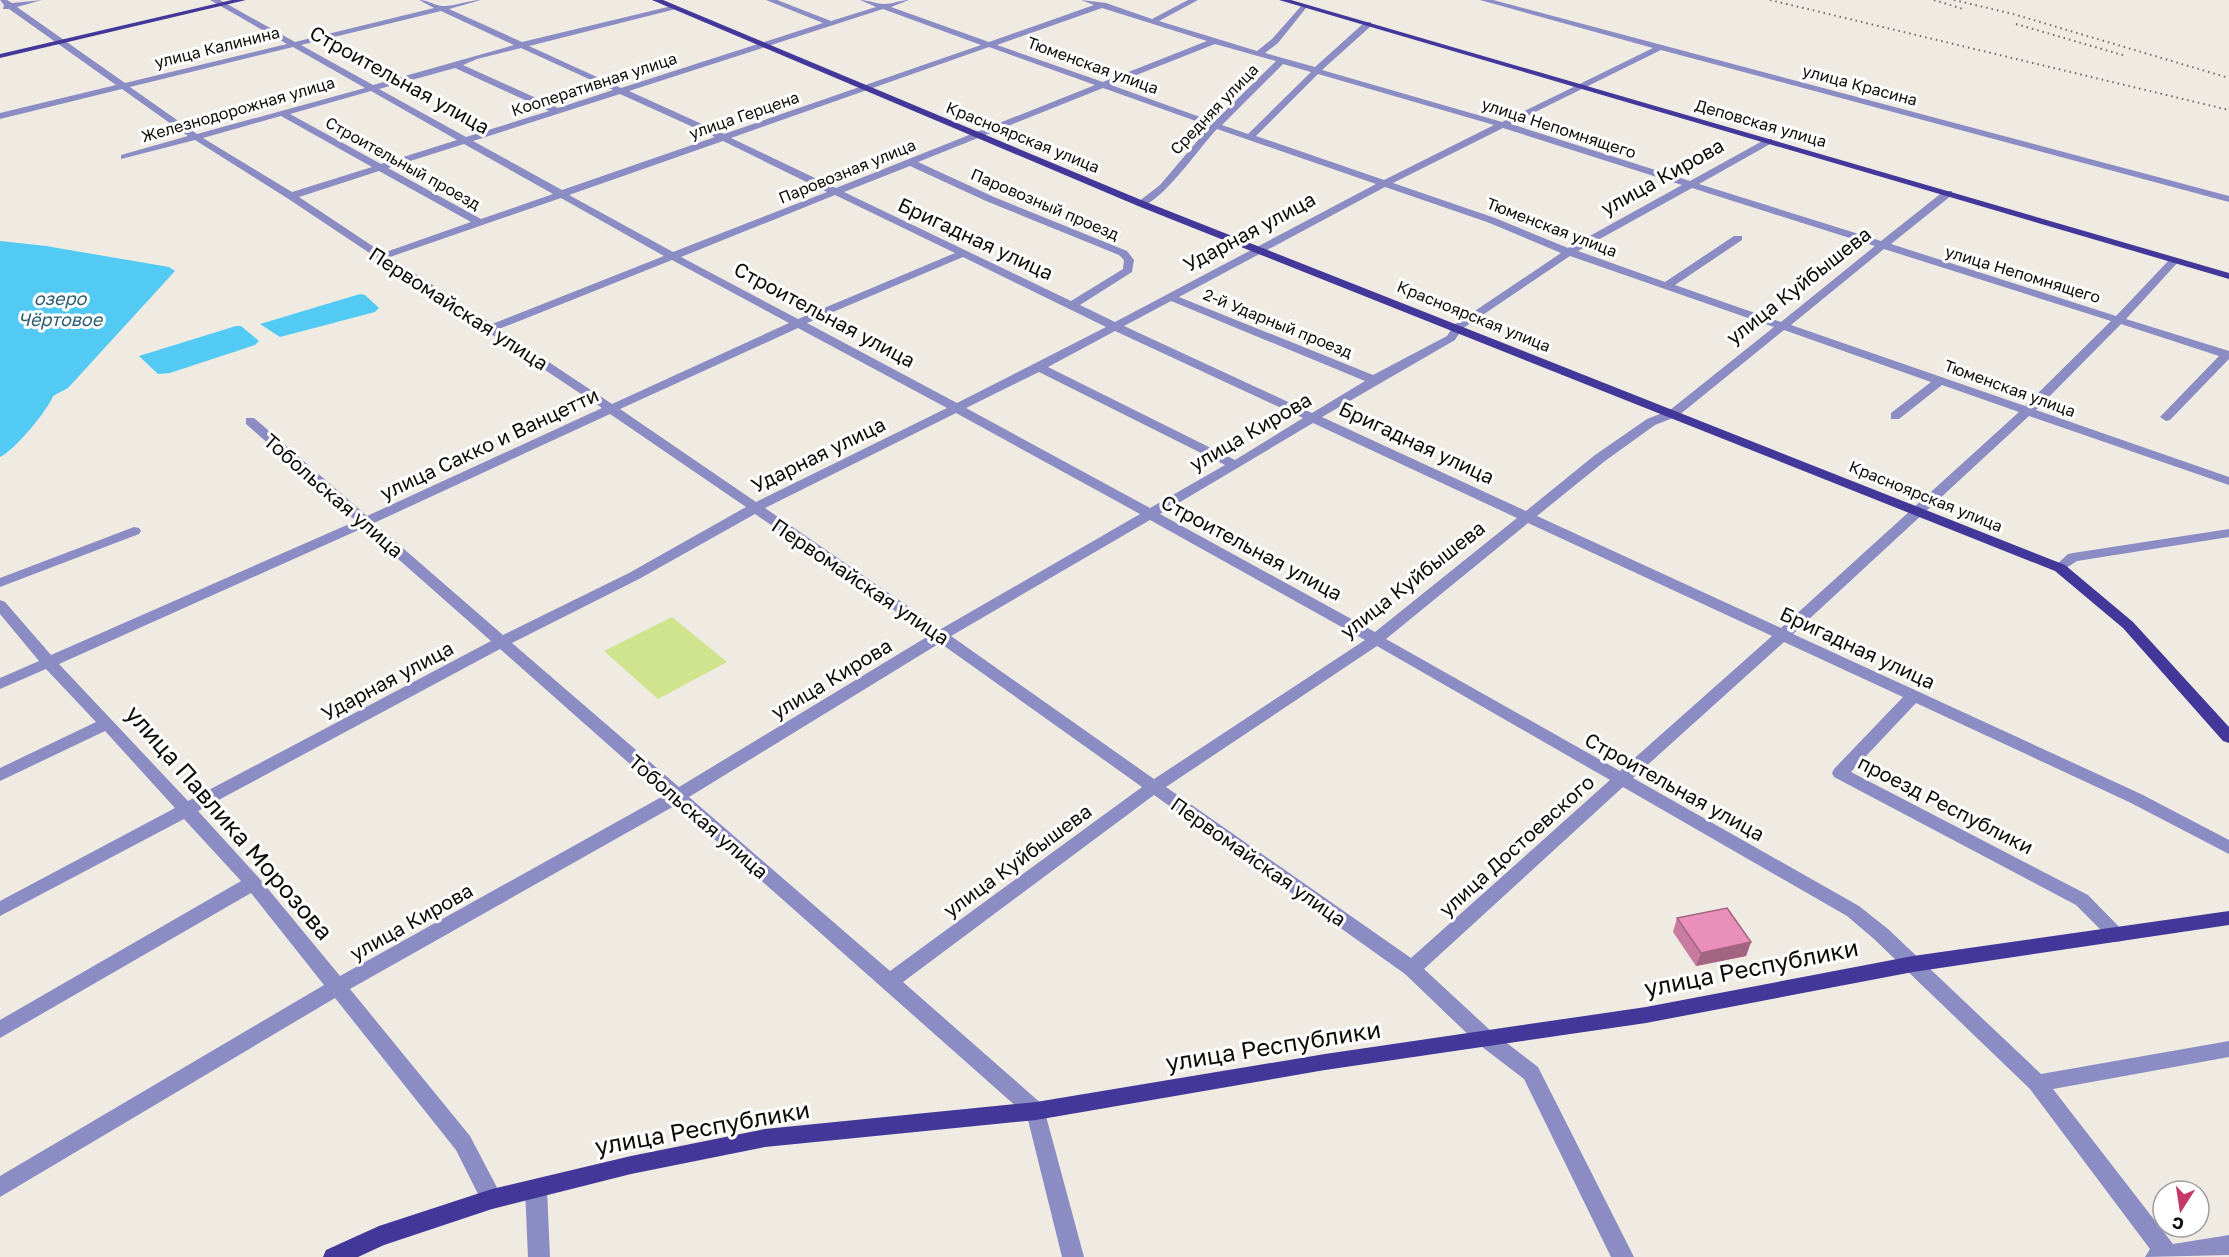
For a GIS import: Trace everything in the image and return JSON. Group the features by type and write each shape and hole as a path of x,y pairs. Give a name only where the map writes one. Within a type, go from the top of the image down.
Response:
{"main road":[{"path":"0,56 218,2 242,0"},
{"name":"Красноярская улица","path":"656,0 1142,204 1458,327 2060,568 2128,625 2229,737"},
{"name":"Деповская улица","path":"1283,0 2229,276"},
{"name":"улица Республики","path":"334,1257 379,1236 492,1199 631,1165 765,1138 1036,1111 1484,1037 1646,1015 1913,964 2229,918"}],"street":[{"name":"Первомайская улица","path":"2,0 194,136 291,196 610,408 941,635 1412,969 1484,1037 1531,1073 1623,1257"},
{"path":"0,8 38,0"},
{"name":"Бригадная улица","path":"423,0 724,138 833,193 1071,306 2134,798 2229,849"},
{"name":"улица Калинина","path":"0,116 477,0"},
{"name":"Железнодорожная улица","path":"124,157 456,65 474,57 688,0"},
{"path":"770,0 832,24"},
{"name":"Тюменская улица","path":"864,0 1217,126 1491,220 1569,252 2229,481"},
{"name":"Кооперативная улица","path":"291,196 905,0"},
{"name":"улица Непомнящего","path":"1085,0 1258,54 1503,125 2228,355"},
{"name":"улица Герцена","path":"381,257 1116,0"},
{"path":"1151,22 1194,0"},
{"name":"улица Красина","path":"1484,0 2229,199"},
{"name":"Строительная улица","path":"218,2 674,256 957,408 1375,639 1619,780 1740,845 1853,911 1913,964 2037,1083 2165,1256"},
{"name":"Средняя улица","path":"1258,54 1275,41 1303,6"},
{"path":"1250,137 1368,24"},
{"name":"Паровозная улица","path":"490,329 1215,41"},
{"name":"Ударная улица","path":"0,909 503,641 634,576 755,508 1039,367 1112,325 1170,297 1383,184 1660,47"},
{"name":"Средняя улица","path":"1142,204 1163,187 1202,139 1282,60"},
{"path":"456,65 557,111"},
{"name":"Строительный проезд","path":"280,112 479,222"},
{"name":"улица Кирова","path":"0,1187 337,987 676,797 941,635 1315,418 1374,380 1451,338 1458,327 1569,252 1769,141"},
{"name":"Паровозный проезд","path":"910,162 990,199 1123,253 1129,260 1128,270 1071,306"},
{"name":"улица Куйбышева","path":"889,982 1154,787 1375,639 1600,458 1651,422 1674,413 1948,194"},
{"path":"1667,285 1738,238"},
{"name":"улица Сакко и Ванцетти","path":"0,684 365,522 798,323 962,254"},
{"name":"улица Достоевского","path":"1412,969 1619,780 1922,512 2120,320 2175,260"},
{"name":"2-й Ударный проезд","path":"1170,297 1374,380"},
{"path":"2166,417 2228,355"},
{"path":"1039,367 1235,465"},
{"path":"1895,416 1941,380"},
{"name":"Тобольская улица","path":"250,421 1036,1111"},
{"path":"0,583 134,531"},
{"path":"2060,568 2073,557 2229,533"},
{"name":"улица Павлика Морозова","path":"0,605 48,662 253,883 463,1143 492,1199"},
{"name":"проезд Республики","path":"1914,696 1840,773 2082,900 2118,935"},
{"path":"0,775 107,723"},
{"path":"0,1030 253,883"},
{"path":"2037,1083 2229,1049"},
{"path":"1036,1111 1073,1257"},
{"path":"536,1189 539,1257"},
{"path":"2165,1256 2229,1245"}],"green space":[{"path":"672,617 727,662 658,699 604,651"}],"water":[{"name":"озеро Чёртовое","path":"0,241 46,246 169,267 175,271 68,388 53,396 45,411 22,439 0,457"},
{"path":"360,294 365,295 379,308 375,312 280,337 260,324"},
{"path":"241,326 259,341 255,345 170,373 158,374 139,356"}],"building":[{"path":"1727,908 1751,942 1701,953 1677,918"}],"railway":[{"path":"1770,0 2229,110"},
{"path":"1934,0 1963,9"},
{"path":"1954,0 2013,14 2229,78"},
{"path":"2016,24 2126,56"}]}
